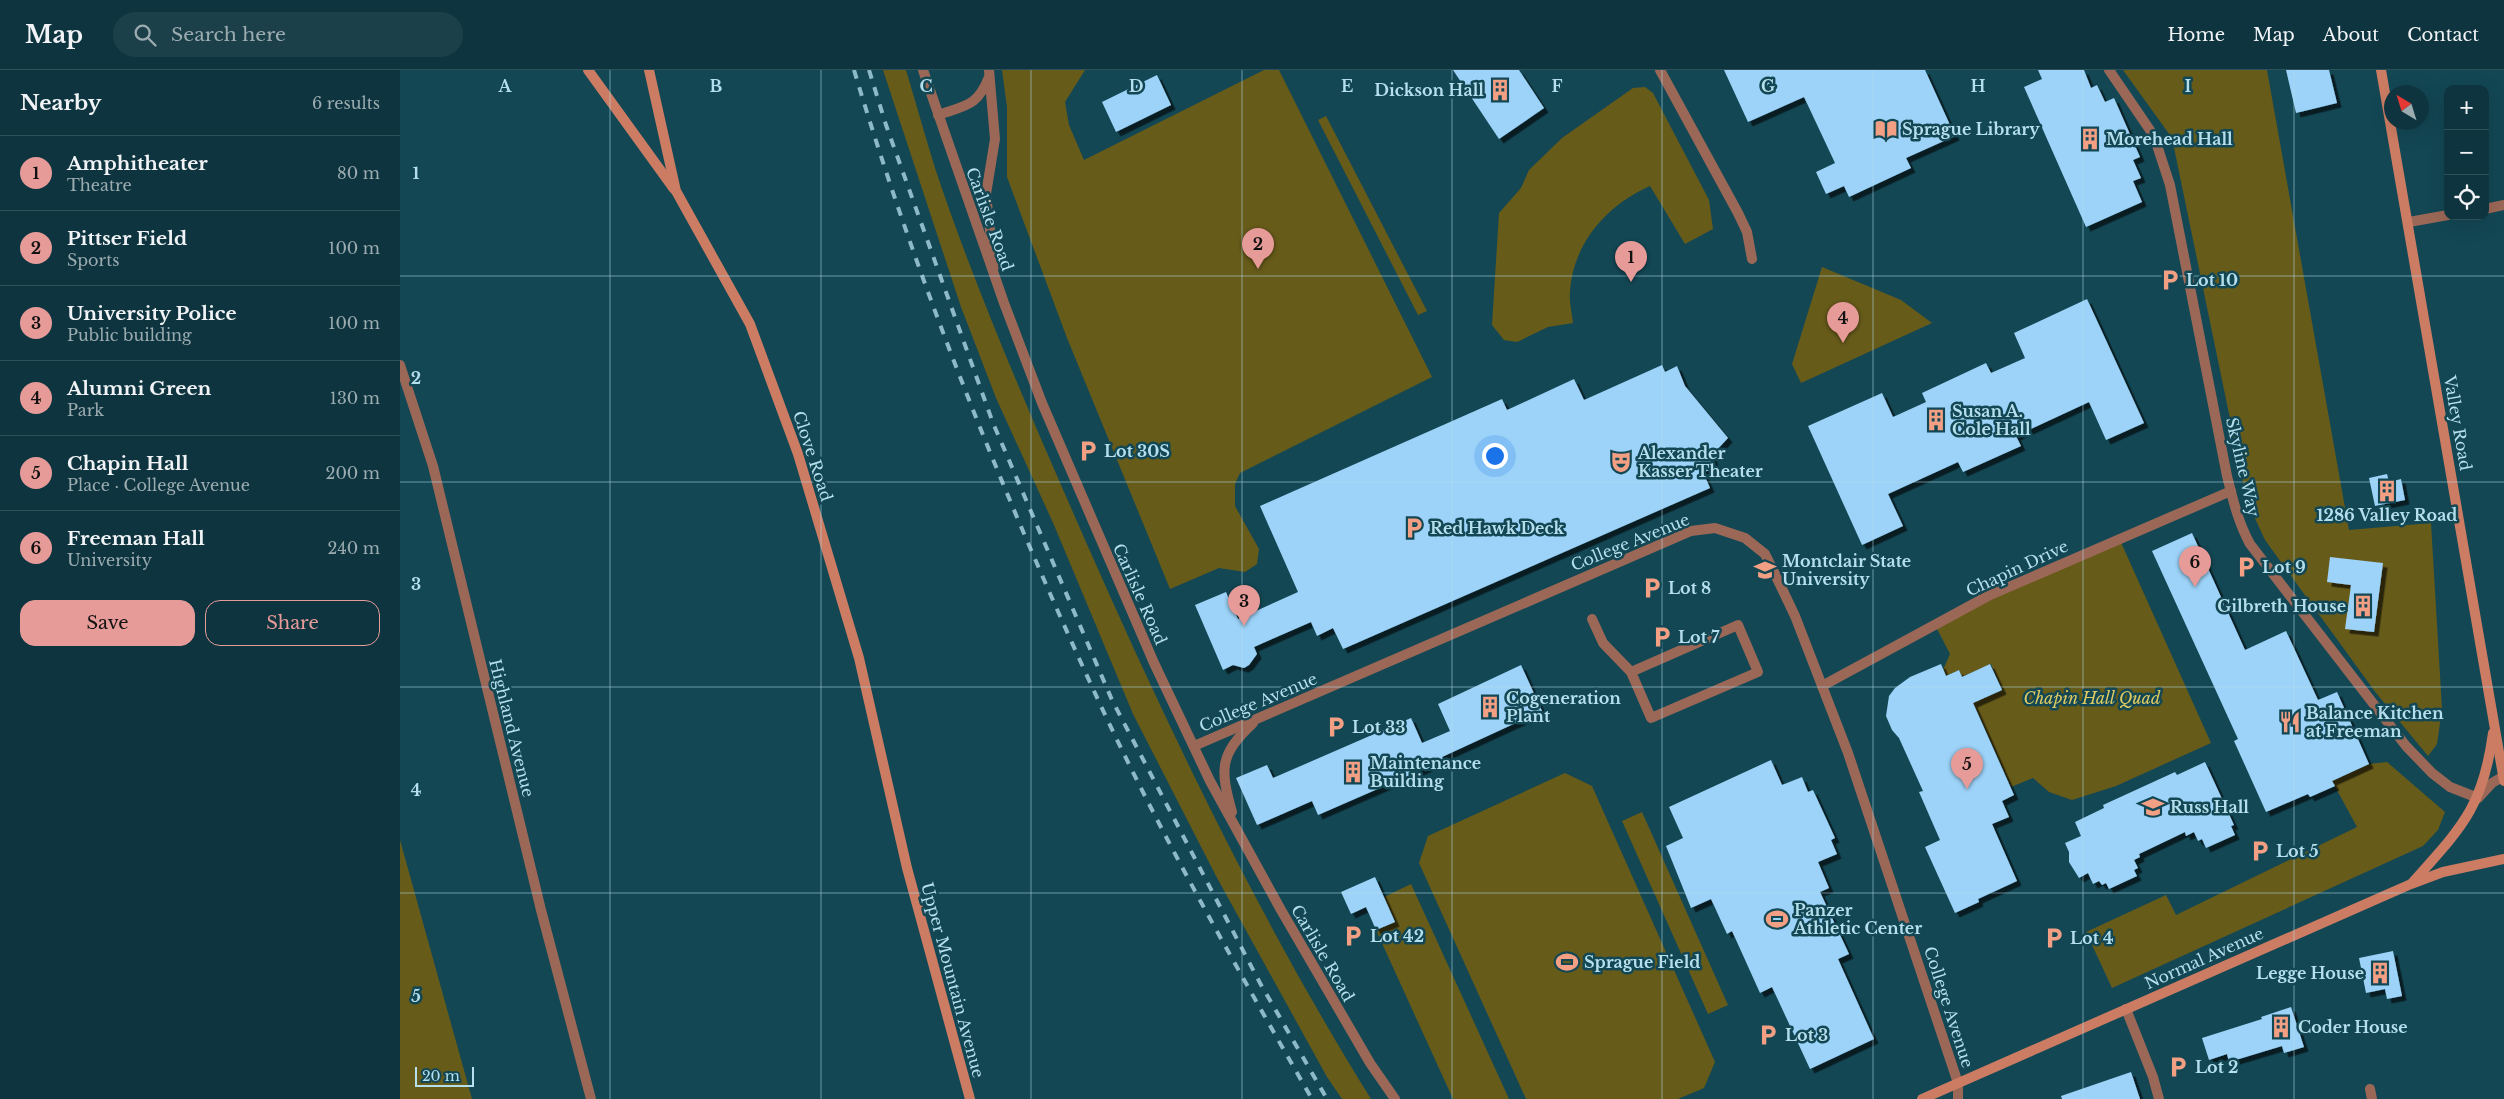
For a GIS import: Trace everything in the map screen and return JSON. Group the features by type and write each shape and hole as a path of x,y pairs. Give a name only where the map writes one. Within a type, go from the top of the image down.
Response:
{"street":[{"path":"588,70 676,191"},
{"name":"Clove Road","path":"649,70 676,191 750,324 798,454 860,658 907,868"},
{"name":"Carlisle Road","path":"923,70 994,276 1042,402 1091,520 1154,663 1238,832 1370,1064 1395,1099"},
{"path":"1660,70 1747,232 1752,259"},
{"name":"Skyline Way","path":"2109,70 2154,136 2170,185 2237,519 2250,544 2385,721 2432,773 2450,787 2478,798"},
{"name":"Valley Road","path":"2381,70 2409,222 2504,777"},
{"path":"938,115 974,102 982,94 989,73"},
{"path":"989,73 995,139 986,194 994,276"},
{"path":"2489,208 2504,205"},
{"path":"2409,222 2444,216"},
{"name":"Highland Avenue","path":"400,365 433,466 541,910 591,1099"},
{"name":"Chapin Drive","path":"1822,686 1988,596 2230,491"},
{"name":"College Avenue","path":"1194,746 1691,531 1715,528 1745,538 1765,554 1794,616 1854,769 1958,1082 1958,1099"},
{"path":"1592,620 1602,643 1630,672 1651,718 1758,672 1738,625 1630,672"},
{"path":"1238,832 1223,780 1223,769 1234,741 1258,718"},
{"path":"2411,884 2460,829 2478,798 2489,764 2494,722"},
{"path":"2478,798 2492,783 2504,777"},
{"name":"Normal Avenue","path":"1922,1099 2411,884 2443,872 2504,859"},
{"name":"Upper Mountain Avenue","path":"907,868 970,1099"},
{"path":"2126,1009 2159,1099"}],"green space":[{"path":"883,70 906,70 935,168 987,310 1026,404 1150,685 1255,895 1292,964 1371,1099 1342,1099 1327,1077 1216,876 1133,714 1054,525 996,398 961,307"},
{"path":"1002,70 1085,70 1065,102 1069,125 1084,160 1264,70 1279,70 1432,377 1240,473 1235,484 1235,506 1259,549 1257,564 1245,572 1219,568 1170,589 1067,338 1007,177 1007,107"},
{"path":"2123,70 2267,70 2349,530 2431,523 2442,709 2437,744 2428,756 2376,693 2265,540 2247,501 2172,138"},
{"path":"1645,87 1653,93 1709,200 1713,229 1685,244 1650,186 1634,194 1607,215 1585,242 1578,257 1570,292 1573,323 1548,327 1517,342 1504,340 1492,325 1499,213 1521,188 1529,170 1562,138 1633,88"},
{"path":"1326,116 1427,311 1418,315 1318,120"},
{"path":"1822,267 1901,300 1932,323 1801,383 1792,364"},
{"name":"Chapin Hall Quad","path":"2119,538 2211,743 2116,786 2072,800 2049,792 2033,778 2011,787 1973,703 2002,690 1991,664 1962,677 1959,670 1946,676 1943,670 1950,654 1935,625"},
{"path":"2387,762 2445,812 2438,830 2423,846 2112,988 2086,932 2166,895 2176,915 2357,827 2332,781 2369,764"},
{"name":"Sprague Field","path":"1565,773 1592,786 1715,1062 1704,1088 1678,1099 1526,1099 1419,863 1428,836"},
{"path":"1642,812 1728,1005 1708,1014 1622,821"},
{"path":"400,840 472,1099 400,1099"},
{"path":"1411,884 1509,1099 1453,1099 1376,930 1395,922 1384,897"}],"building":[{"name":"Dickson Hall","path":"1453,70 1519,70 1544,108 1499,139"},
{"name":"Sprague Library","path":"1724,70 1925,70 1955,136 1906,158 1911,168 1849,197 1844,186 1826,194 1816,172 1835,163 1804,97 1748,122"},
{"name":"Morehead Hall","path":"2038,70 2084,70 2091,88 2097,85 2105,102 2114,98 2140,157 2133,160 2141,178 2133,181 2142,202 2086,227 2024,87 2042,79"},
{"path":"2286,70 2329,70 2337,103 2296,113"},
{"path":"1157,75 1171,105 1116,132 1102,102"},
{"name":"Susan A. Cole Hall","path":"2087,299 2144,423 2106,440 2089,402 2016,436 2021,446 1963,472 1958,462 1888,494 1903,526 1862,545 1808,426 1882,393 1893,417 1926,402 1922,393 1986,363 1991,373 2025,358 2014,333"},
{"path":"1662,365 1665,372 1677,366 1685,386 1728,438 1712,455 1715,469 1703,472 1710,488 1343,649 1333,628 1317,636 1311,622 1254,647 1257,654 1249,665 1244,668 1233,665 1223,670 1195,605 1226,592 1238,619 1298,592 1260,506 1502,399 1507,410 1574,379 1584,400"},
{"name":"1286 Valley Road","path":"2387,474 2389,482 2401,479 2405,500 2375,506 2369,478"},
{"name":"Balance Kitchen at Freeman","path":"2192,533 2245,650 2286,631 2318,700 2337,692 2369,764 2332,781 2335,786 2310,797 2308,794 2266,812 2234,741 2238,739 2152,551"},
{"name":"Gilbreth House","path":"2330,557 2383,563 2374,632 2345,629 2351,585 2327,582"},
{"path":"1941,664 1946,676 1959,670 1962,677 1990,664 2002,690 1973,703 2014,795 2002,801 2009,817 1992,824 2017,881 1978,899 1979,902 1955,913 1925,847 1940,840 1919,792 1923,791 1899,738 1892,730 1886,716 1889,696 1895,688 1910,677"},
{"name":"Maintenance Building","path":"1521,665 1542,711 1442,757 1444,760 1318,815 1312,801 1257,825 1236,778 1267,765 1273,778 1411,718 1422,743 1450,731 1438,704"},
{"name":"Panzer Athletic Center","path":"1771,760 1782,785 1802,777 1808,792 1813,790 1835,838 1831,840 1837,854 1818,862 1829,888 1820,892 1849,954 1838,959 1874,1039 1810,1069 1772,987 1760,993 1732,931 1727,934 1711,899 1691,908 1666,846 1683,838 1669,807"},
{"name":"Russ Hall","path":"2205,762 2234,825 2231,826 2235,835 2206,848 2202,839 2198,841 2194,832 2186,836 2185,832 2139,854 2140,857 2134,860 2138,868 2134,870 2137,876 2109,889 2106,883 2102,885 2099,881 2093,884 2088,873 2079,878 2069,862 2069,852 2065,843 2081,836 2075,822 2104,808 2103,805 2175,772 2177,775"},
{"path":"1375,877 1395,922 1376,930 1366,907 1351,914 1341,892"},
{"name":"Legge House","path":"2393,951 2402,996 2387,999 2385,989 2366,993 2359,958"},
{"path":"2291,1007 2304,1047 2284,1053 2282,1046 2229,1062 2227,1054 2209,1060 2202,1038 2262,1019 2261,1017"},
{"path":"2131,1072 2140,1099 2062,1099 2061,1096"}],"railway":[{"path":"854,70 906,232 935,312 998,471 1065,627 1149,805 1229,953 1312,1099"},
{"path":"869,70 886,125 993,423 1112,700 1260,983 1327,1099"}],"place":[{"name":"Dickson Hall","path":"1500,90"},
{"name":"Sprague Library","path":"1886,129"},
{"name":"Morehead Hall","path":"2090,139"},
{"name":"Pittser Field","path":"1258,269"},
{"name":"Lot 10","path":"2170,280"},
{"name":"Amphitheater","path":"1631,282"},
{"name":"Alumni Green","path":"1843,343"},
{"name":"Susan A. Cole Hall","path":"1936,420"},
{"name":"Lot 30S","path":"1088,451"},
{"name":"Alexander Kasser Theater","path":"1621,462"},
{"name":"1286 Valley Road","path":"2387,491"},
{"name":"Red Hawk Deck","path":"1414,528"},
{"name":"Lot 9","path":"2246,567"},
{"name":"Montclair State University","path":"1765,570"},
{"name":"Freeman Hall","path":"2195,587"},
{"name":"Lot 8","path":"1652,588"},
{"name":"Gilbreth House","path":"2363,606"},
{"name":"University Police","path":"1244,626"},
{"name":"Lot 7","path":"1662,637"},
{"name":"Cogeneration Plant","path":"1490,707"},
{"name":"Balance Kitchen at Freeman","path":"2290,722"},
{"name":"Lot 33","path":"1336,727"},
{"name":"Maintenance Building","path":"1353,772"},
{"name":"Chapin Hall","path":"1967,789"},
{"name":"Russ Hall","path":"2153,807"},
{"name":"Lot 5","path":"2260,851"},
{"name":"Panzer Athletic Center","path":"1777,919"},
{"name":"Lot 42","path":"1353,936"},
{"name":"Lot 4","path":"2054,938"},
{"name":"Sprague Field","path":"1567,962"},
{"name":"Legge House","path":"2380,973"},
{"name":"Coder House","path":"2281,1027"},
{"name":"Lot 3","path":"1768,1035"},
{"name":"Lot 2","path":"2178,1067"}]}
